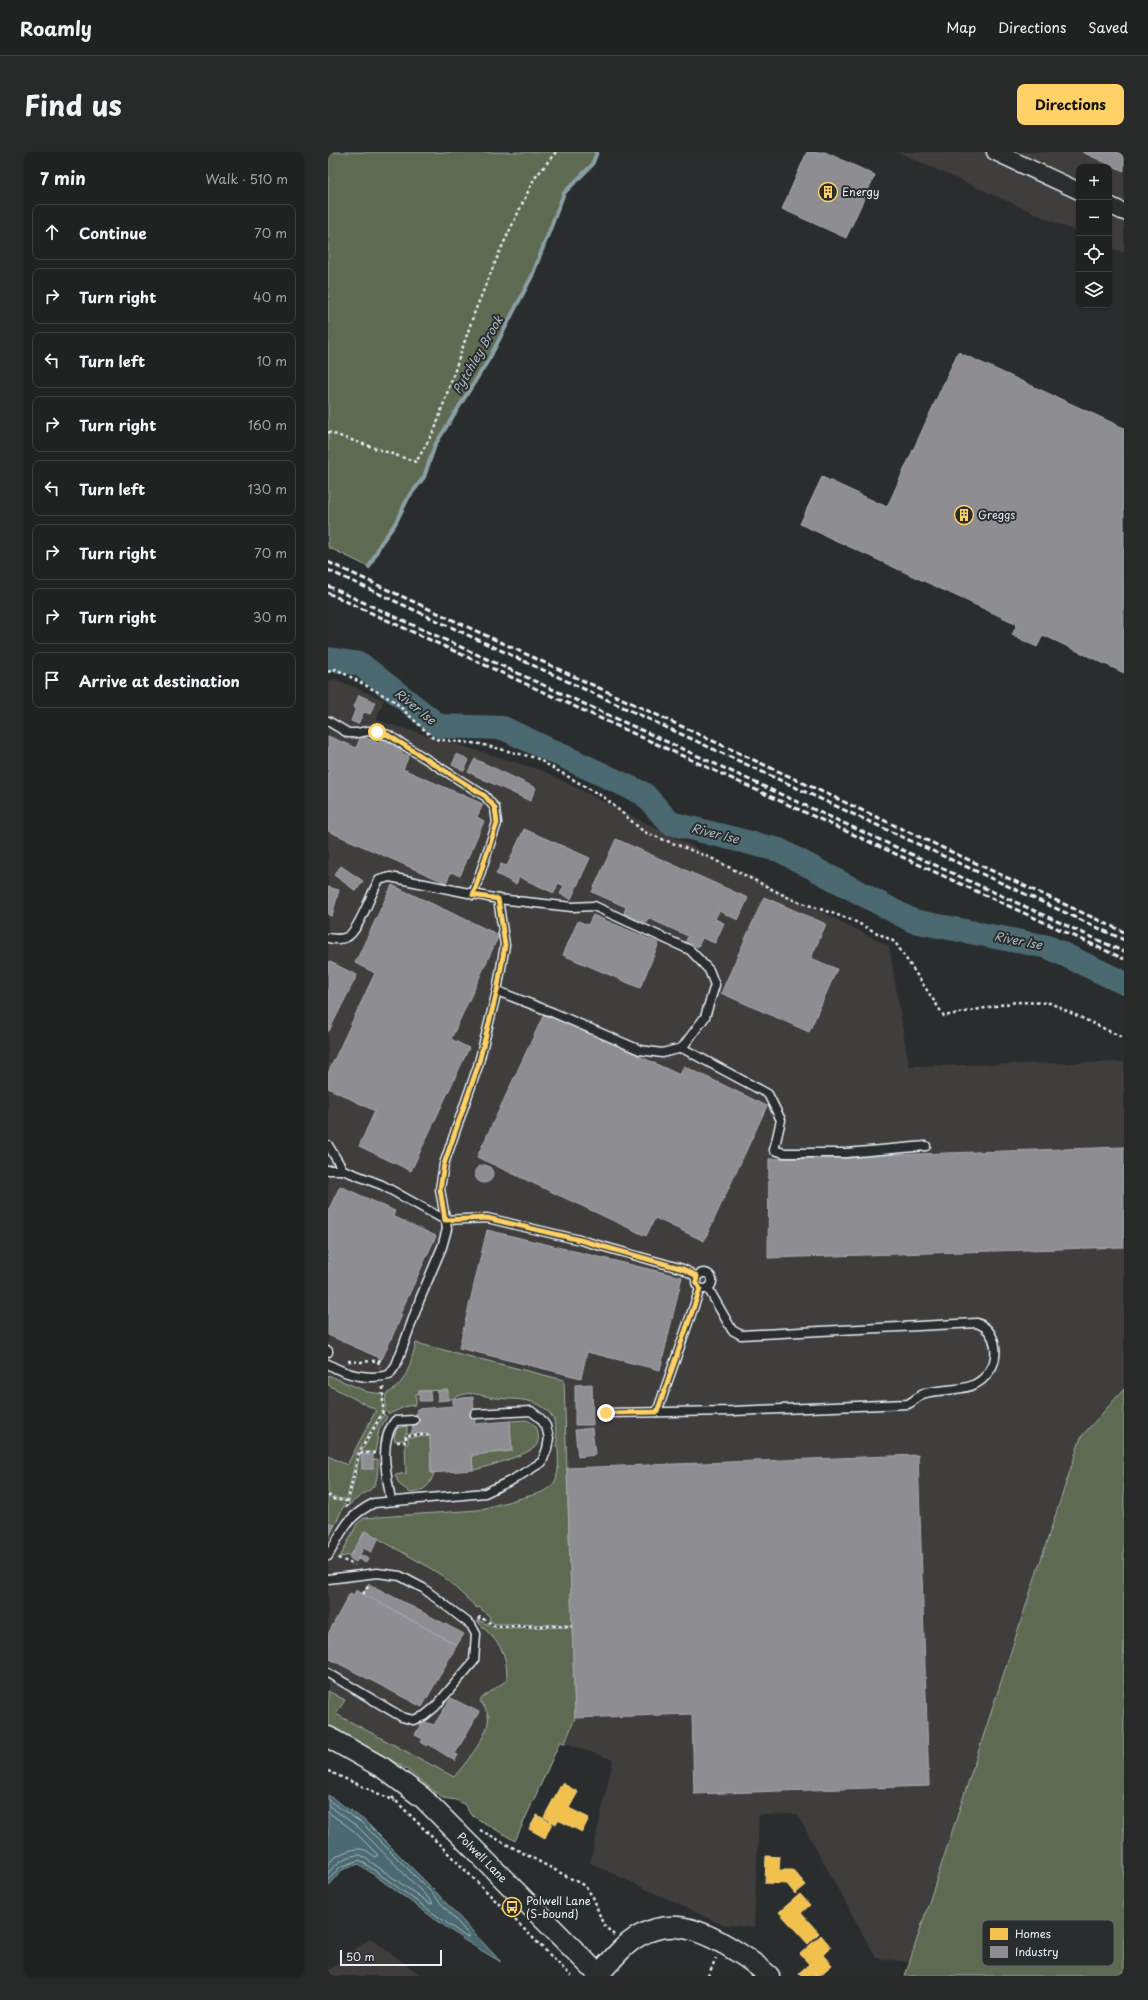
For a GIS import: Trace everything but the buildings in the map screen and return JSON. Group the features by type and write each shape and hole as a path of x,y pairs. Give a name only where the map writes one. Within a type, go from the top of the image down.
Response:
{"street":[{"path":"995,152 1076,190"},
{"path":"1112,206 1124,212"},
{"name":"Polwell Lane","path":"328,1737 383,1768 403,1782 456,1831 599,1975 626,1946 640,1936 656,1929 676,1927 692,1930 707,1936 755,1963 769,1976"}],"lane":[{"path":"328,721 348,732 357,733 368,731 388,735 485,796 495,808 497,823 473,895"},
{"path":"328,938 339,940 348,937 357,926 372,891 379,880 390,877 498,899 572,907 594,906 690,950 708,970 715,986 705,1017 682,1048 662,1053 640,1050 554,1013 497,991"},
{"path":"328,1364 338,1370 354,1375 370,1377 389,1375 396,1365 420,1299 442,1247 447,1229 440,1189 444,1164 478,1066 497,991 505,945 498,899"},
{"path":"682,1048 768,1094 781,1120 774,1150 784,1153 846,1153 926,1146"},
{"path":"328,1145 343,1170"},
{"path":"328,1170 343,1170 382,1186 445,1220 487,1218 580,1240 683,1269 697,1276 704,1273 709,1274 712,1282 704,1288 657,1412"},
{"path":"606,1413 733,1411 908,1404 917,1400 924,1393 963,1389 975,1386 983,1380 993,1366 996,1350 992,1334 983,1325 977,1323 741,1335 732,1330 704,1288 696,1282 697,1276"},
{"path":"328,1556 350,1518 358,1511 374,1503 485,1493 514,1479 542,1462 549,1438 546,1426 540,1418 530,1411 474,1414"},
{"path":"390,1501 386,1453 388,1432 396,1421 414,1420"},
{"path":"328,1579 377,1573 400,1576 423,1588 471,1626 476,1634 474,1661 435,1707 424,1716 413,1720 402,1717 328,1673"}],"path":[{"path":"328,432 416,462 435,429 475,311 499,253 534,179 556,152"},
{"path":"328,672 336,669 394,701 434,739 480,744 536,758 605,798 644,832 711,858 792,899 852,920 895,942 944,1016 1016,1002 1050,1003 1124,1038"},
{"path":"344,1359 361,1362 383,1360"},
{"path":"343,1514 348,1501 359,1453 383,1412"},
{"path":"386,1443 406,1442 406,1435 430,1435"},
{"path":"359,1453 386,1453"},
{"path":"328,1495 334,1499 348,1501"},
{"path":"471,1626 480,1617 495,1626 572,1626"},
{"path":"328,1770 396,1801"},
{"path":"386,1792 571,1976"},
{"path":"441,1846 467,1821 480,1830 585,1886 593,1897 603,1924 616,1936"},
{"path":"708,1976 717,1954"}],"shaded area":[{"path":"897,152 1124,152 1124,253 1112,248 1112,164 1076,164 1076,232"},
{"path":"335,679 384,700 376,720 541,770 889,946 909,1066 1124,1062 1124,1389 1081,1437 909,1962 876,1958 797,1814 759,1815 754,1927 723,1925 590,1863 613,1760 560,1741 515,1841 471,1815 464,1804 456,1800 443,1798 405,1768 328,1724 328,681"},
{"path":"370,1938 422,1976 328,1976 328,1971"}],"green space":[{"path":"328,152 597,152 592,165 564,193 532,276 490,359 435,445 424,477 408,498 395,524 381,543 369,567 328,547"},
{"path":"416,1343 564,1380 572,1625 495,1624 489,1620 490,1617 479,1607 477,1608 444,1577 365,1531 351,1555 340,1557 357,1524 364,1518 478,1510 540,1493 551,1486 556,1479 558,1458 554,1420 543,1407 536,1403 473,1394 463,1395 448,1400 447,1390 419,1391 419,1394 416,1394 416,1405 407,1406 389,1414 385,1411 386,1394 399,1385 407,1373"},
{"path":"328,1375 368,1392 383,1394 383,1411 357,1453 347,1499 334,1498 328,1493 328,1456 347,1465 376,1410 328,1385"},
{"path":"1124,1389 1124,1976 905,1976 1081,1437"},
{"path":"384,1414 387,1417 379,1430 375,1452 361,1452"},
{"path":"527,1420 537,1429 538,1440 535,1447 530,1451 514,1457 473,1470 472,1455 511,1451 510,1421"},
{"path":"407,1426 405,1440 395,1441 394,1437 397,1428"},
{"path":"430,1436 431,1473 434,1473 431,1481 426,1487 420,1491 411,1493 399,1484 395,1475 406,1473 405,1444 408,1444 408,1437"},
{"path":"360,1454 362,1454 362,1468 373,1460 378,1459 377,1479 372,1488 348,1506"},
{"path":"328,1496 334,1500 346,1501 335,1525 328,1522"},
{"path":"478,1620 495,1628 572,1627 575,1718 565,1743 560,1742 515,1841 471,1815 464,1804 456,1800 443,1798 405,1768 328,1724 328,1691 345,1700 336,1714 454,1777 477,1748 486,1730 488,1715 480,1701 483,1697 507,1680 507,1669 503,1653 496,1641 478,1622"}],"water":[{"path":"328,1795 364,1820 435,1891 501,1962 464,1940 359,1864 342,1870 328,1887"}],"waterway":[{"name":"Pytchley Brook","path":"369,567 381,543 395,524 408,498 424,477 435,445 489,359 532,276 564,193 592,165 597,152"},
{"name":"River Ise","path":"328,659 360,664 439,726 503,728 644,794 670,823 779,850 913,921 1048,947 1124,983"}],"railway":[{"path":"328,562 1124,932"},
{"path":"328,570 1124,940"},
{"path":"328,586 1124,952"},
{"path":"328,593 1124,959"}],"place":[{"name":"Energy","path":"828,192"},
{"name":"Greggs","path":"964,515"},
{"name":"Polwell Lane (S-bound)","path":"512,1907"}],"route":[{"path":"377,732 388,735 485,796 495,808 497,823 473,895 498,899 505,945 497,991 478,1066 451,1139 444,1164 440,1189 445,1220 487,1218 580,1240 683,1269 697,1276 696,1285 700,1289 657,1412 606,1413"}]}
